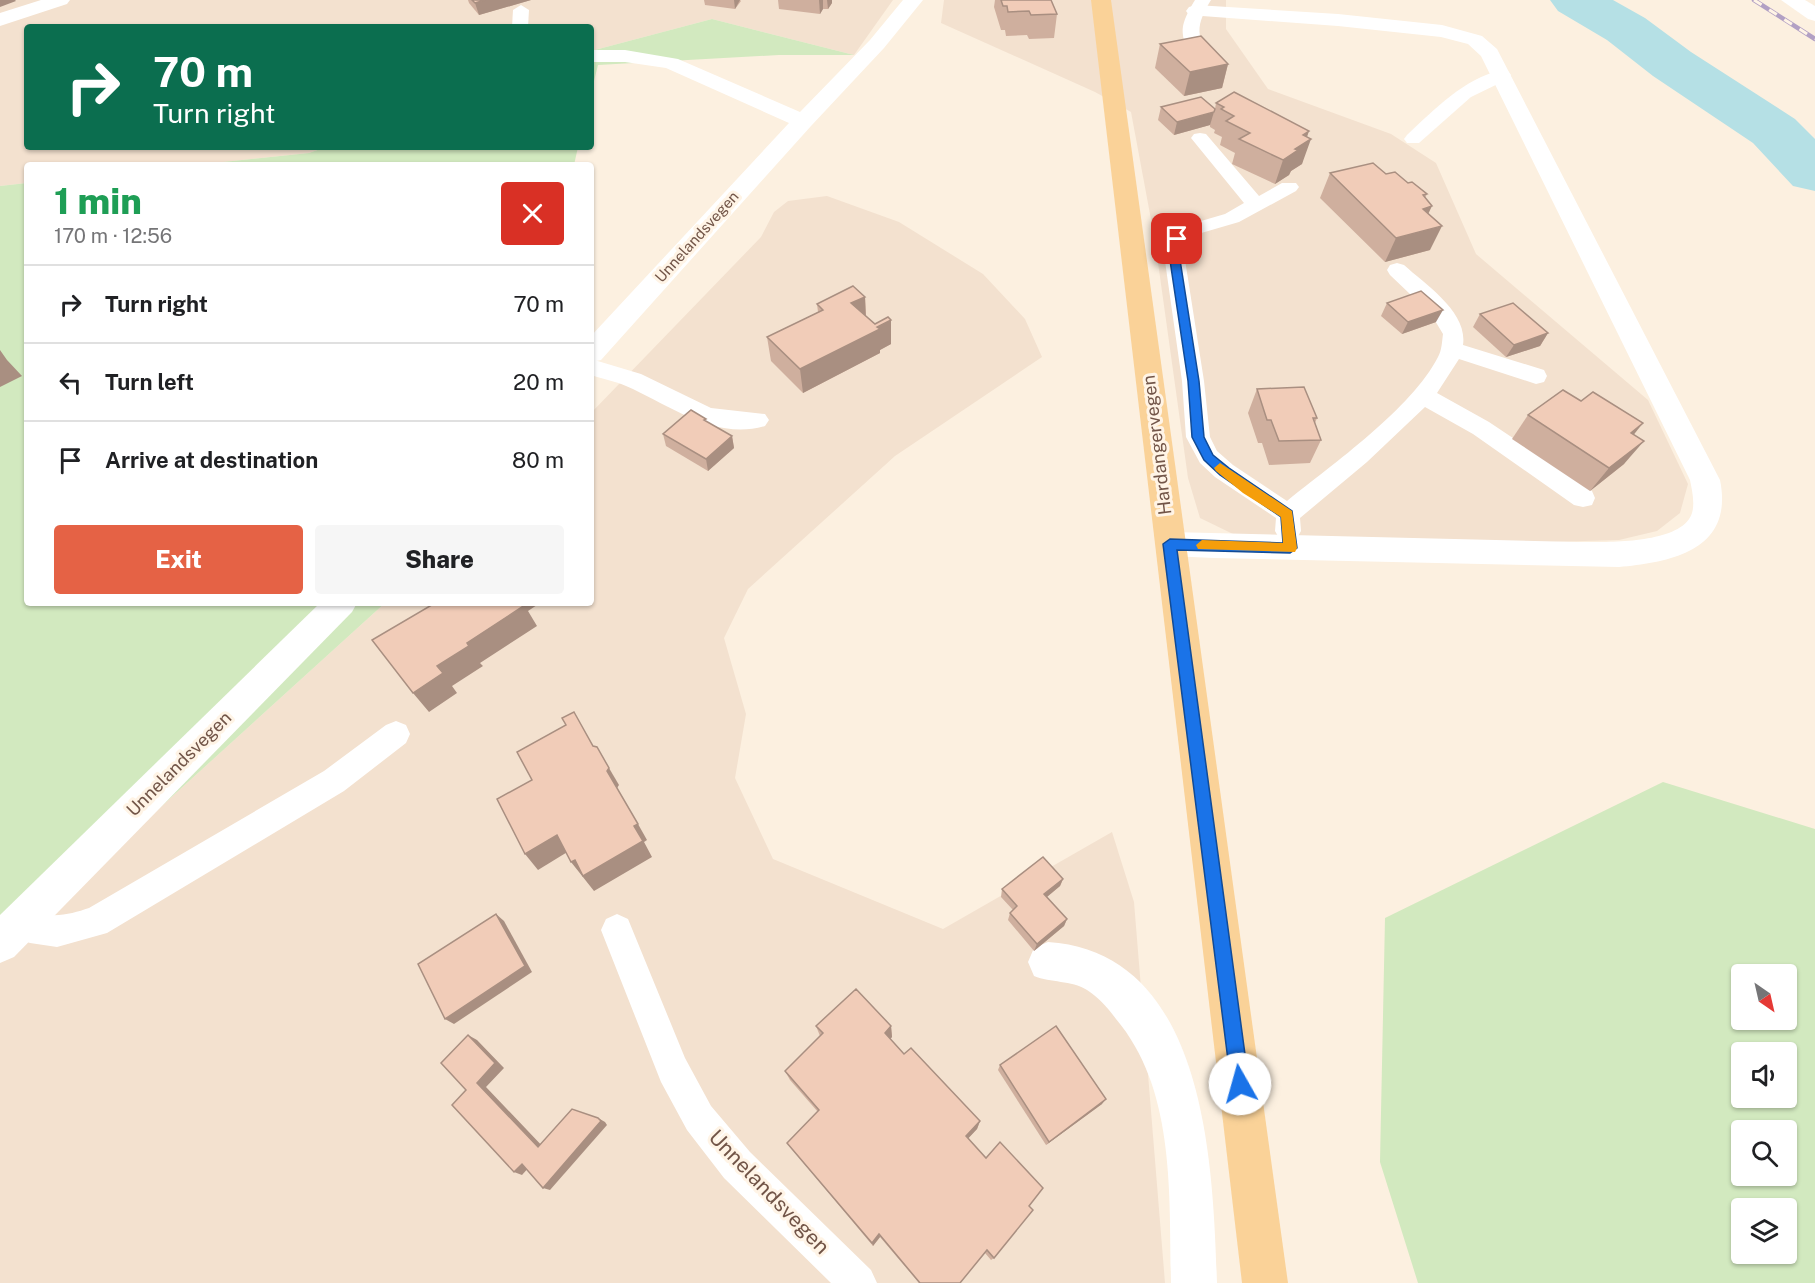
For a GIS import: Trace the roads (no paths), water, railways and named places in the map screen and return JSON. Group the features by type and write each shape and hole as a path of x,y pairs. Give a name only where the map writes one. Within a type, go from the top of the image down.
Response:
{"main road":[{"name":"Hardangervegen","path":"1101,0 1265,1283"}],"street":[{"path":"0,20 60,0"},
{"name":"Unnelandsvegen","path":"594,350 803,121 877,44 913,0"},
{"path":"1791,0 1815,15"},
{"path":"1170,544 1290,548 1637,552 1672,544 1693,533 1706,519 1710,504 1705,480 1491,53 1482,44 1442,31 1200,5"},
{"path":"594,57 625,56 671,63 803,121"},
{"name":"Unnelandsvegen","path":"9,933 338,606"},
{"path":"1048,962 1077,964 1101,975 1132,1004 1155,1037 1171,1077 1184,1126 1192,1211 1194,1283"}],"lane":[{"path":"1200,5 1190,24 1189,34 1204,62 1220,79"},
{"path":"1413,139 1449,105 1470,89 1502,75"},
{"path":"1200,138 1256,205"},
{"path":"1288,514 1224,471 1208,457 1198,437 1193,381 1173,247 1184,232 1233,218 1289,187"},
{"path":"1288,514 1369,447 1424,396 1455,350 1454,333 1444,316 1397,270"},
{"path":"1455,350 1536,376"},
{"path":"594,368 633,380 706,416 730,420 757,420"},
{"path":"1424,396 1481,428 1583,498"},
{"path":"1288,514 1290,548"},
{"name":"Unnelandsvegen","path":"9,933 64,931 96,922 334,781 396,734"},
{"name":"Unnelandsvegen","path":"617,930 673,1070 699,1118 737,1165 858,1283"}],"waterway":[{"path":"1576,0 1626,29 1672,64 1774,131 1815,173"}],"railway":[{"path":"1754,0 1815,39"}]}
